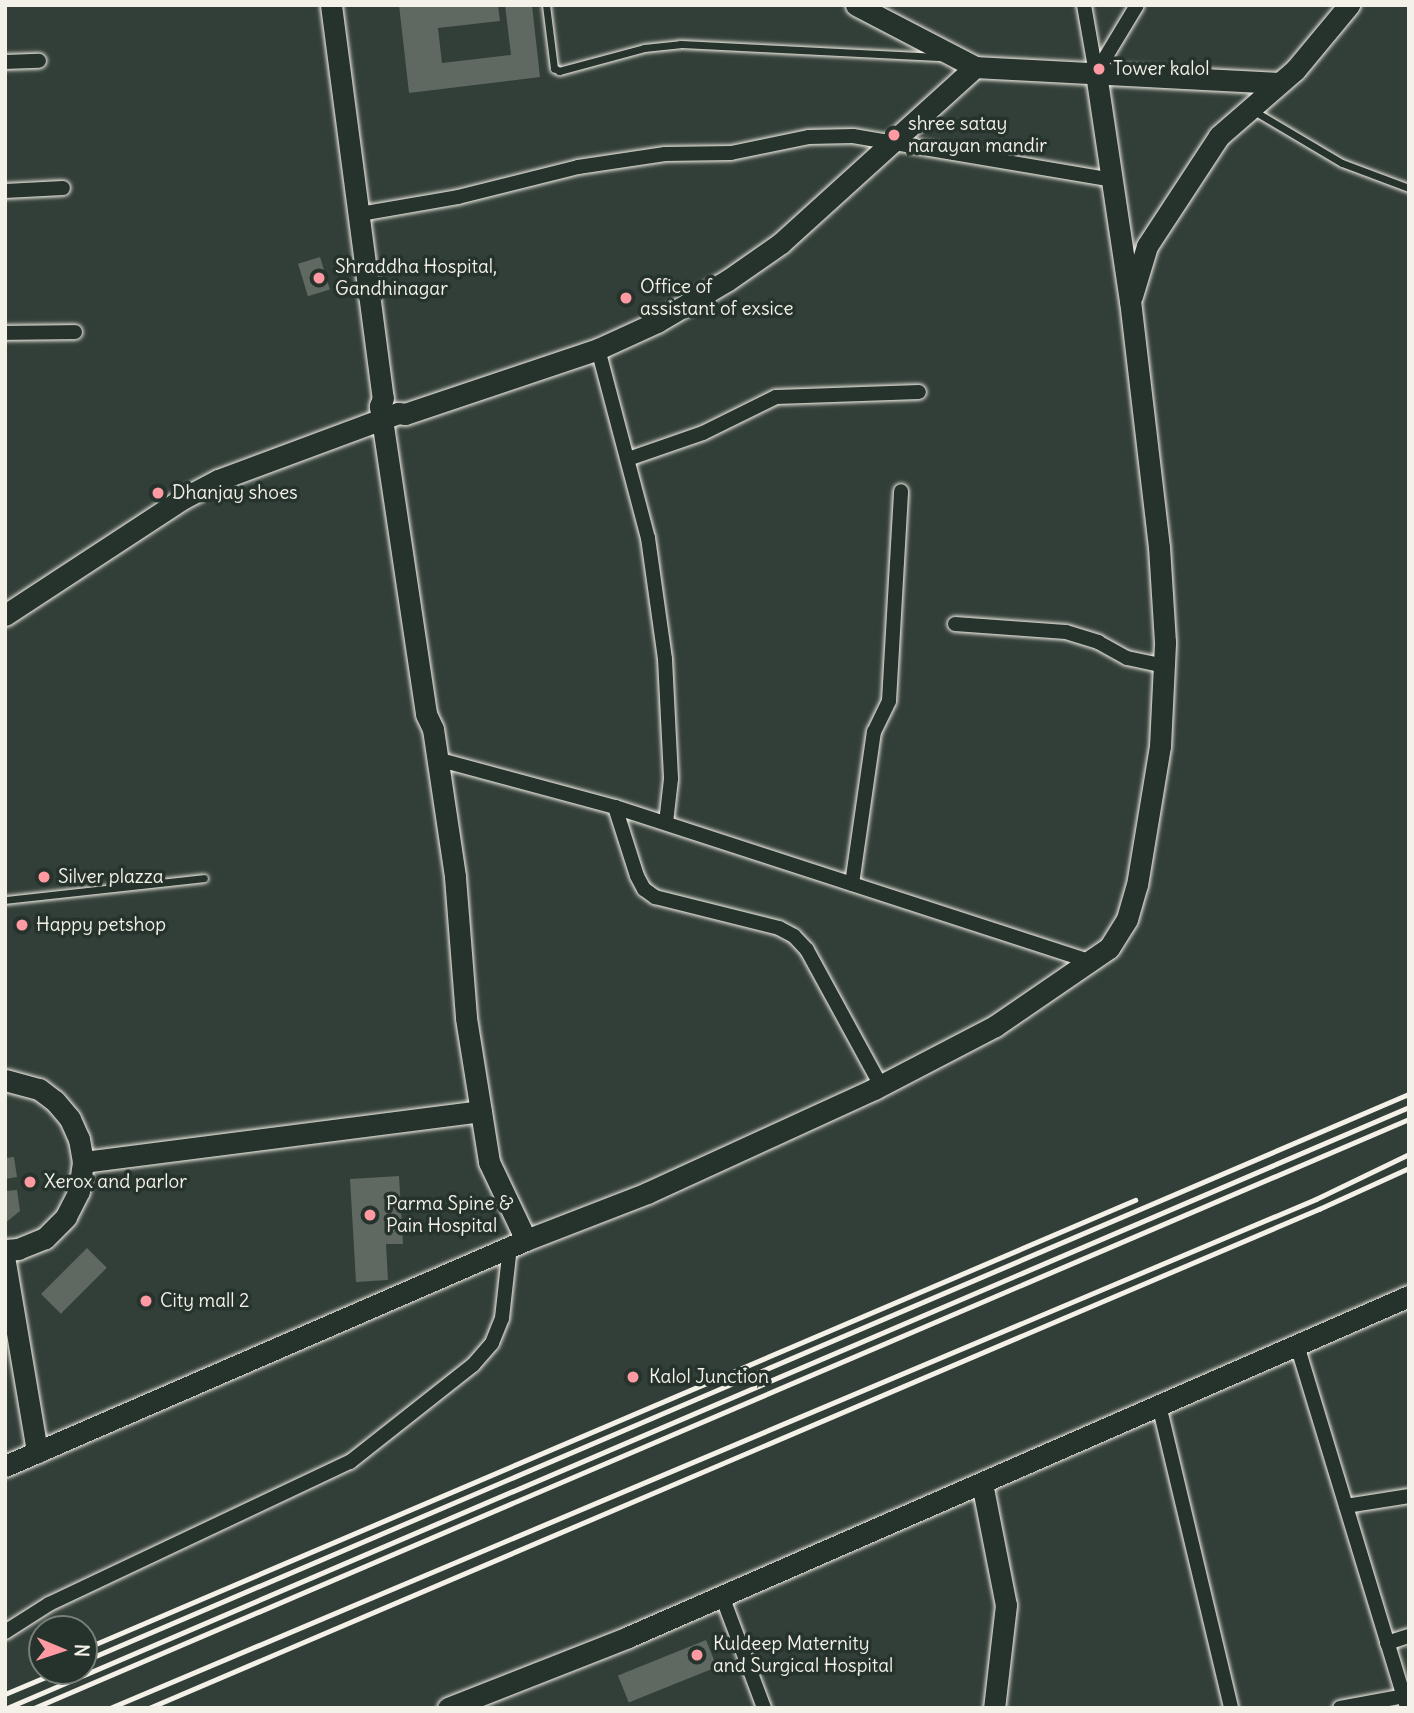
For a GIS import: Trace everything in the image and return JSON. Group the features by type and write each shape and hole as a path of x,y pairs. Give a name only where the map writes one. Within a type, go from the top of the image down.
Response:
{"street":[{"path":"5,1632 48,1604 350,1462 473,1365 492,1343 502,1318 518,1244 489,1162 466,1018 455,877 433,729 426,714 390,416 331,5"},
{"path":"856,5 967,63 1279,83"},
{"path":"5,1466 518,1244 647,1193 881,1086 995,1026 1109,948 1119,934 1136,894 1160,746 1164,666 1159,547 1130,301 1084,5"},
{"path":"1096,73 1137,5"},
{"path":"1130,301 1147,246 1219,136 1279,83 1349,5"},
{"path":"5,62 39,61"},
{"path":"5,615 173,505 218,480 390,416 598,349 657,322 781,243 890,144 967,63"},
{"path":"360,214 458,197 578,167 665,154 731,153 809,137 853,136 1112,180"},
{"path":"5,191 63,188"},
{"path":"5,333 75,332"},
{"path":"598,349 648,538 665,659 671,779 666,823"},
{"path":"628,459 703,433 776,397 919,392"},
{"path":"5,631 147,537 223,491 308,461 390,416"},
{"path":"852,884 870,750 877,720 889,701 901,491"},
{"path":"956,624 1066,632 1098,642 1127,658 1164,666"},
{"path":"437,759 615,807 1092,962"},
{"path":"615,807 637,876 655,897 779,928 794,936 807,950 881,1086"},
{"path":"5,1080 39,1089 55,1101 75,1129 83,1162 79,1191 66,1217 45,1238 18,1249 5,1250"},
{"path":"83,1162 481,1111"},
{"path":"5,1262 37,1452"},
{"path":"448,1708 486,1700 1409,1296"},
{"path":"1297,1345 1405,1702 1340,1708"},
{"path":"1158,1405 1231,1708"},
{"path":"982,1483 1006,1605 994,1708"},
{"path":"1346,1506 1409,1496"},
{"path":"722,1596 764,1708"},
{"path":"1387,1643 1409,1636"}],"lane":[{"path":"545,5 554,68 559,71 644,48 680,44 967,63"},
{"path":"1250,109 1342,163 1409,188"},
{"path":"5,900 204,878"}],"building":[{"path":"399,5 498,5 500,21 438,28 442,63 511,55 505,5 532,5 540,77 409,93"},
{"path":"320,257 330,290 308,296 298,264"},
{"path":"14,1157 17,1177 5,1179 5,1158"},
{"path":"399,1176 403,1244 386,1244 388,1280 356,1282 350,1179"},
{"path":"17,1190 20,1211 5,1223 5,1191"},
{"path":"87,1248 107,1268 61,1314 41,1294"},
{"path":"706,1640 717,1667 629,1702 618,1676"}],"railway":[{"path":"98,1655 1409,1094"},
{"path":"7,1708 1409,1107"},
{"path":"34,1708 1409,1119"},
{"path":"110,1708 1316,1199 1409,1154"},
{"path":"149,1708 1319,1209 1409,1168"},
{"path":"98,1643 1135,1200"},
{"path":"5,1694 28,1684"}],"place":[{"name":"Tower kalol","path":"1099,69"},
{"name":"shree satay narayan mandir","path":"894,135"},
{"name":"Shraddha Hospital, Gandhinagar","path":"319,278"},
{"name":"Office of assistant of exsice","path":"626,298"},
{"name":"Dhanjay shoes","path":"158,493"},
{"name":"Silver plazza","path":"44,877"},
{"name":"Happy petshop","path":"22,925"},
{"name":"Xerox and parlor","path":"30,1182"},
{"name":"Parma Spine & Pain Hospital","path":"370,1215"},
{"name":"City mall 2","path":"146,1301"},
{"name":"Kalol Junction","path":"633,1377"},
{"name":"Kuldeep Maternity and Surgical Hospital","path":"697,1655"}]}
